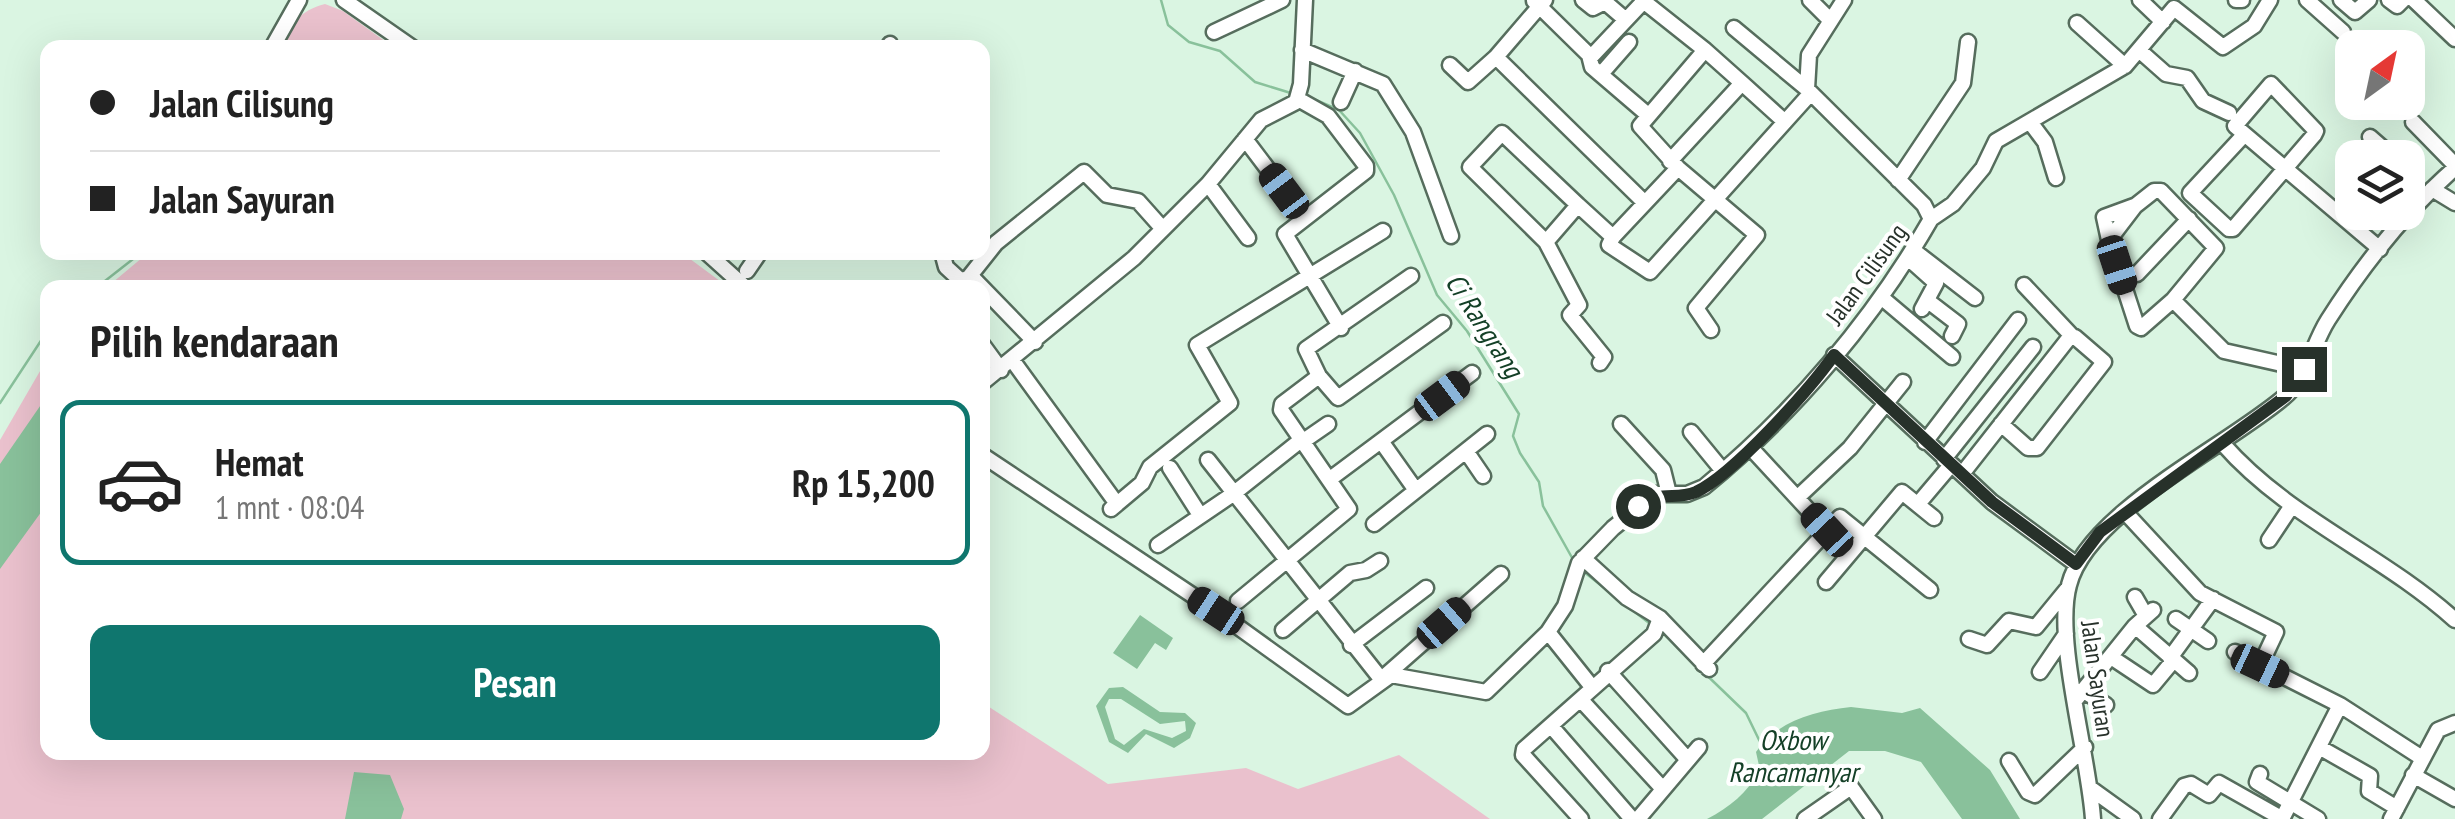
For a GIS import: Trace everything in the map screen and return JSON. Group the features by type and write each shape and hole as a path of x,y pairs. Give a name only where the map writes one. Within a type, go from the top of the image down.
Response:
{"street":[{"path":"276,40 299,0"},
{"path":"344,0 402,40"},
{"path":"990,377 1096,293 1208,184 1261,120 1299,92 1305,0"},
{"path":"1583,0 1593,8 1605,2 1626,20"},
{"path":"1810,0 1829,19"},
{"path":"2140,0 2165,20"},
{"path":"2160,0 2165,20"},
{"path":"1932,219 1965,188 1996,142 2125,66 2176,7 2224,47 2246,34 2270,0"},
{"path":"2307,0 2341,30"},
{"path":"2341,0 2355,12 2369,0"},
{"path":"2389,0 2397,6 2403,0"},
{"path":"2414,0 2455,39"},
{"path":"2428,14 2441,0"},
{"path":"1590,57 1642,1 1784,121"},
{"path":"1742,83 1613,237 1609,245 1617,254 1650,272 1784,121 1808,92 1809,55 1841,1"},
{"path":"1214,32 1273,2"},
{"path":"1450,65 1469,82 1496,57 1539,2 1590,57 1590,65 1648,114"},
{"path":"2077,23 2125,66"},
{"name":"Jalan Cilisung","path":"1578,565 1655,494 1694,492 1750,447 1881,298 1932,219 1924,205 1808,92 1734,28"},
{"path":"1601,74 1629,42"},
{"path":"1898,180 1962,84 1968,42"},
{"path":"1302,50 1379,80 1408,122 1451,236"},
{"path":"1704,50 1648,114 1640,131 1757,235 1696,308 1711,330"},
{"path":"2140,51 2166,74 2187,78 2203,100 2229,114"},
{"path":"1496,57 1645,203"},
{"path":"1341,102 1356,70"},
{"path":"2243,136 2191,197 2231,229 2283,170 2314,136 2316,127 2272,84 2234,122 2243,136 2283,170 2380,248"},
{"path":"1299,92 1328,116 1367,168 1285,234 1340,328"},
{"path":"2030,122 2049,150 2056,178"},
{"path":"2413,122 2455,167"},
{"path":"1600,363 1604,358 1570,315 1580,305 1546,242 1470,170 1506,128 1578,206 1613,237"},
{"path":"2370,137 2373,140"},
{"path":"1245,139 1304,217"},
{"name":"Jalan Sayuran","path":"2425,194 2455,167"},
{"path":"990,250 1084,172 1106,195 1138,200 1163,229"},
{"path":"1208,184 1248,238"},
{"path":"2432,189 2455,203"},
{"path":"2154,191 2189,219 2216,248 2149,326 2137,326 2109,240 2135,206 2154,191"},
{"path":"1546,242 1578,206"},
{"path":"2137,274 2189,219"},
{"name":"Jalan Sayuran","path":"2093,819 2080,694 2066,634 2068,588 2076,564 2092,539 2125,512 2286,396 2326,323 2393,230"},
{"path":"990,350 1008,365 1113,507 1142,484 1150,467 1230,403 1196,346 1383,231"},
{"path":"1911,254 1975,298"},
{"path":"1911,254 1935,281 1925,305 1958,324 1952,336"},
{"path":"715,260 737,280"},
{"path":"746,271 754,260"},
{"path":"944,260 947,269 959,279 969,276 982,260"},
{"path":"969,276 973,280"},
{"path":"1411,276 1306,350 1319,376 1338,398 1443,323"},
{"path":"2001,424 2032,450 2104,362 2072,336 2024,285"},
{"path":"990,297 1035,342"},
{"path":"1881,298 1952,357"},
{"path":"2173,300 2224,350 2304,369"},
{"path":"1925,442 2018,320"},
{"path":"1952,466 2001,424 2072,336"},
{"path":"1918,504 1952,466 2033,347"},
{"path":"1834,355 1952,466 2076,564"},
{"path":"1330,480 1472,373"},
{"path":"1238,601 1349,510 1281,406 1319,376"},
{"path":"1797,498 1850,448 1903,382"},
{"path":"1158,545 1328,424"},
{"path":"1621,424 1663,470 1670,494"},
{"path":"1691,432 1723,471"},
{"path":"1374,524 1487,434"},
{"path":"1381,441 1416,488"},
{"path":"2223,444 2292,507 2426,595 2455,620"},
{"path":"1750,447 1847,552"},
{"path":"1466,452 1484,476"},
{"path":"990,460 1216,611 1348,706 1500,574"},
{"path":"1208,460 1316,602 1382,678"},
{"path":"1170,468 1200,515"},
{"path":"1826,582 1847,552 1902,492 1934,518"},
{"path":"2268,540 2292,507"},
{"path":"2125,512 2188,582 2277,635 2260,666"},
{"path":"1382,678 1400,675 1486,692 1548,632 1564,606 1578,565 1627,598 1706,667 1840,516 1930,590"},
{"path":"1283,630 1350,573 1366,570 1380,560"},
{"path":"1352,645 1426,588"},
{"path":"1969,639 1987,645 2009,621 2036,627 2068,588"},
{"path":"2134,597 2172,659 2189,672"},
{"path":"2110,657 2153,685 2213,599"},
{"path":"2106,705 2080,694 2144,617"},
{"path":"2176,620 2208,641"},
{"path":"1581,819 1523,755 1524,749 1582,700 1658,626"},
{"path":"1548,632 1592,687"},
{"path":"2040,672 2066,634"},
{"path":"2234,652 2340,705 2422,758"},
{"path":"1608,672 1688,760"},
{"path":"1582,700 1663,789"},
{"path":"2160,819 2184,786 2191,784 2209,795 2218,783 2282,819 2340,705"},
{"path":"2319,748 2370,776 2370,791 2394,813 2440,728 2455,722"},
{"path":"1550,726 1635,819 1699,747"},
{"path":"2009,761 2028,792 2036,795 2084,748"},
{"path":"2260,774 2257,782 2318,819"},
{"path":"2413,775 2455,799"},
{"path":"1805,819 1851,787 1874,819"},
{"path":"2090,788 2133,819"}],"shaded area":[{"path":"325,4 343,11 383,40 282,40 309,10"},
{"path":"139,260 691,260 719,280 116,280"},
{"path":"40,371 40,760 990,760 990,708 1108,784 1246,768 1298,789 1399,755 1490,819 0,819 0,440"}],"water":[{"path":"40,406 40,514 0,569 0,464"},
{"path":"1140,615 1173,638 1166,650 1155,643 1137,669 1113,653"},
{"path":"1123,687 1160,712 1185,713 1196,723 1190,738 1174,748 1146,734 1128,753 1109,742 1096,706 1109,688","holes":["1109,699 1121,699 1160,724 1185,721 1186,731 1172,738 1144,729 1124,745 1115,739 1105,707"]},
{"name":"Oxbow Rancamanyar","path":"1851,707 1902,713 1920,708 1990,770 2020,819 1962,819 1921,762 1885,751 1849,751 1762,819 1707,819 1749,786 1760,770 1756,752 1774,732 1810,715"},
{"path":"354,772 390,775 404,809 401,819 345,819"}],"waterway":[{"name":"Ci Rangrang","path":"1161,0 1168,25 1189,42 1220,51 1255,82 1294,94"},
{"name":"Ci Rangrang","path":"1302,94 1339,110 1360,133 1394,195 1437,295 1467,331 1519,414 1513,436 1539,482 1543,506 1575,563"},
{"path":"106,280 132,260"},
{"path":"0,403 40,342"},
{"name":"Ci Rangrang","path":"1584,572 1621,601"},
{"name":"Ci Rangrang","path":"1627,606 1653,626"},
{"name":"Ci Rangrang","path":"1663,633 1746,713 1762,746"}],"route":[{"path":"1638,506 1655,494 1681,495 1704,487 1750,447 1834,355 1992,502 2076,564 2100,532 2286,396 2298,384 2304,369"}]}
